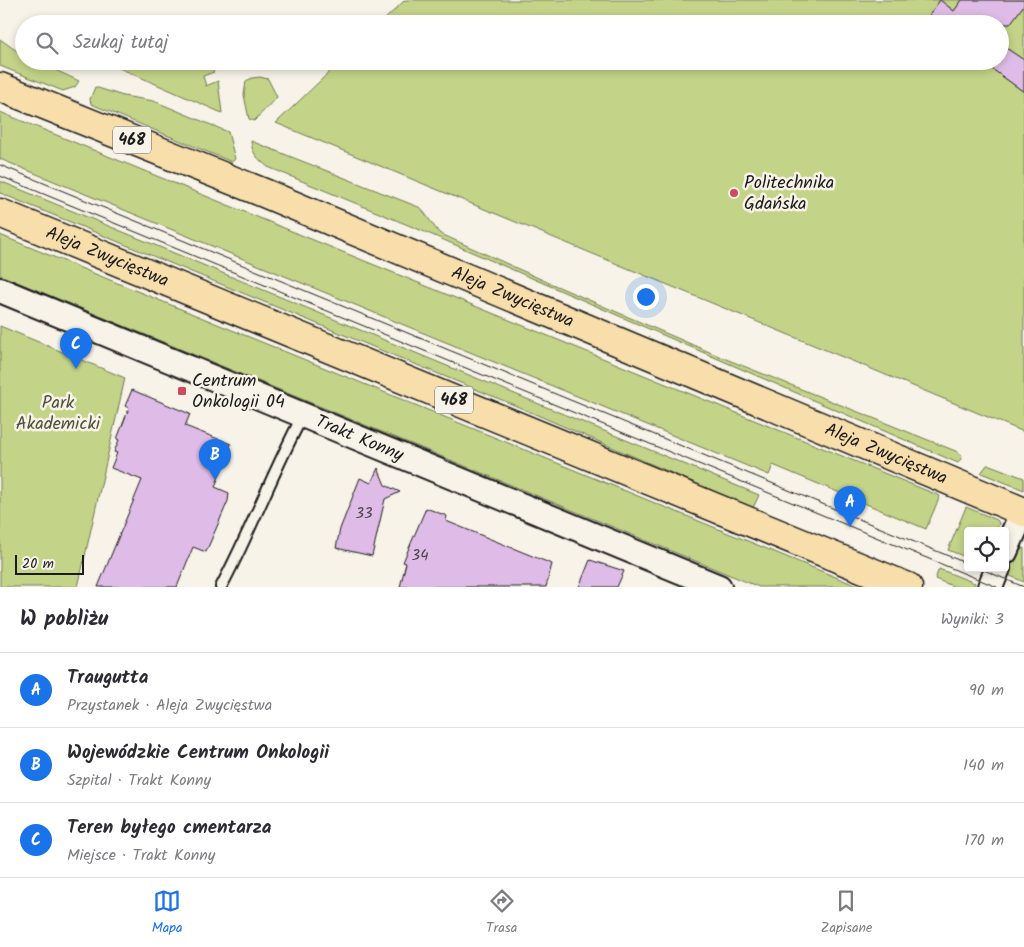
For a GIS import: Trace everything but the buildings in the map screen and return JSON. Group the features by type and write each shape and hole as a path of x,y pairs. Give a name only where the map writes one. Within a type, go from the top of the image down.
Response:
{"main road":[{"name":"Aleja Zwycięstwa","path":"0,86 264,193 1023,512"},
{"name":"Aleja Zwycięstwa","path":"0,213 908,587"}],"street":[{"name":"Trakt Konny","path":"0,290 719,587"},
{"path":"1009,543 1023,512"},
{"path":"990,587 996,572"}],"lane":[{"path":"221,587 240,551 287,444 303,415"}],"green space":[{"name":"Politechnika Gdańska","path":"405,0 1024,0 1024,432 276,123 332,70 1009,70 1009,15 389,15"},
{"path":"0,39 15,50 15,70 55,70 79,81 75,87 63,91 0,66"},
{"path":"124,70 212,70 214,72 203,76 206,86 218,81 222,113"},
{"path":"260,77 268,79 277,97 254,121 249,119 244,95 246,81"},
{"path":"95,87 123,96 154,101 228,132 235,159 232,162 91,104 90,99"},
{"path":"0,112 940,496 926,529 773,465 769,475 0,159"},
{"path":"251,141 421,208 439,233 545,281 721,357 958,452 962,457 958,463 437,237 268,167 256,156"},
{"path":"0,181 759,495 753,508 514,405 0,193"},
{"path":"0,235 860,587 759,587 0,275"},
{"name":"Park Akademicki","path":"0,326 125,378 78,587 0,587"},
{"path":"987,465 1024,478 1024,490 981,473"},
{"path":"966,507 997,520 999,523 998,527 964,527 964,556 948,550"},
{"path":"1024,548 1024,582 1006,574 1009,572 1011,563 1020,550"},
{"path":"939,569 975,583 973,587 955,587 935,579"}],"tram line":[{"path":"0,165 964,562"},
{"path":"0,176 997,587"},
{"path":"988,572 1024,587"}],"place":[{"name":"Politechnika Gdańska","path":"734,193"},
{"name":"Teren byłego cmentarza","path":"76,369"},
{"name":"Centrum Onkologii 04","path":"182,391"},
{"name":"Wojewódzkie Centrum Onkologii","path":"215,480"},
{"name":"Traugutta","path":"850,527"}]}
